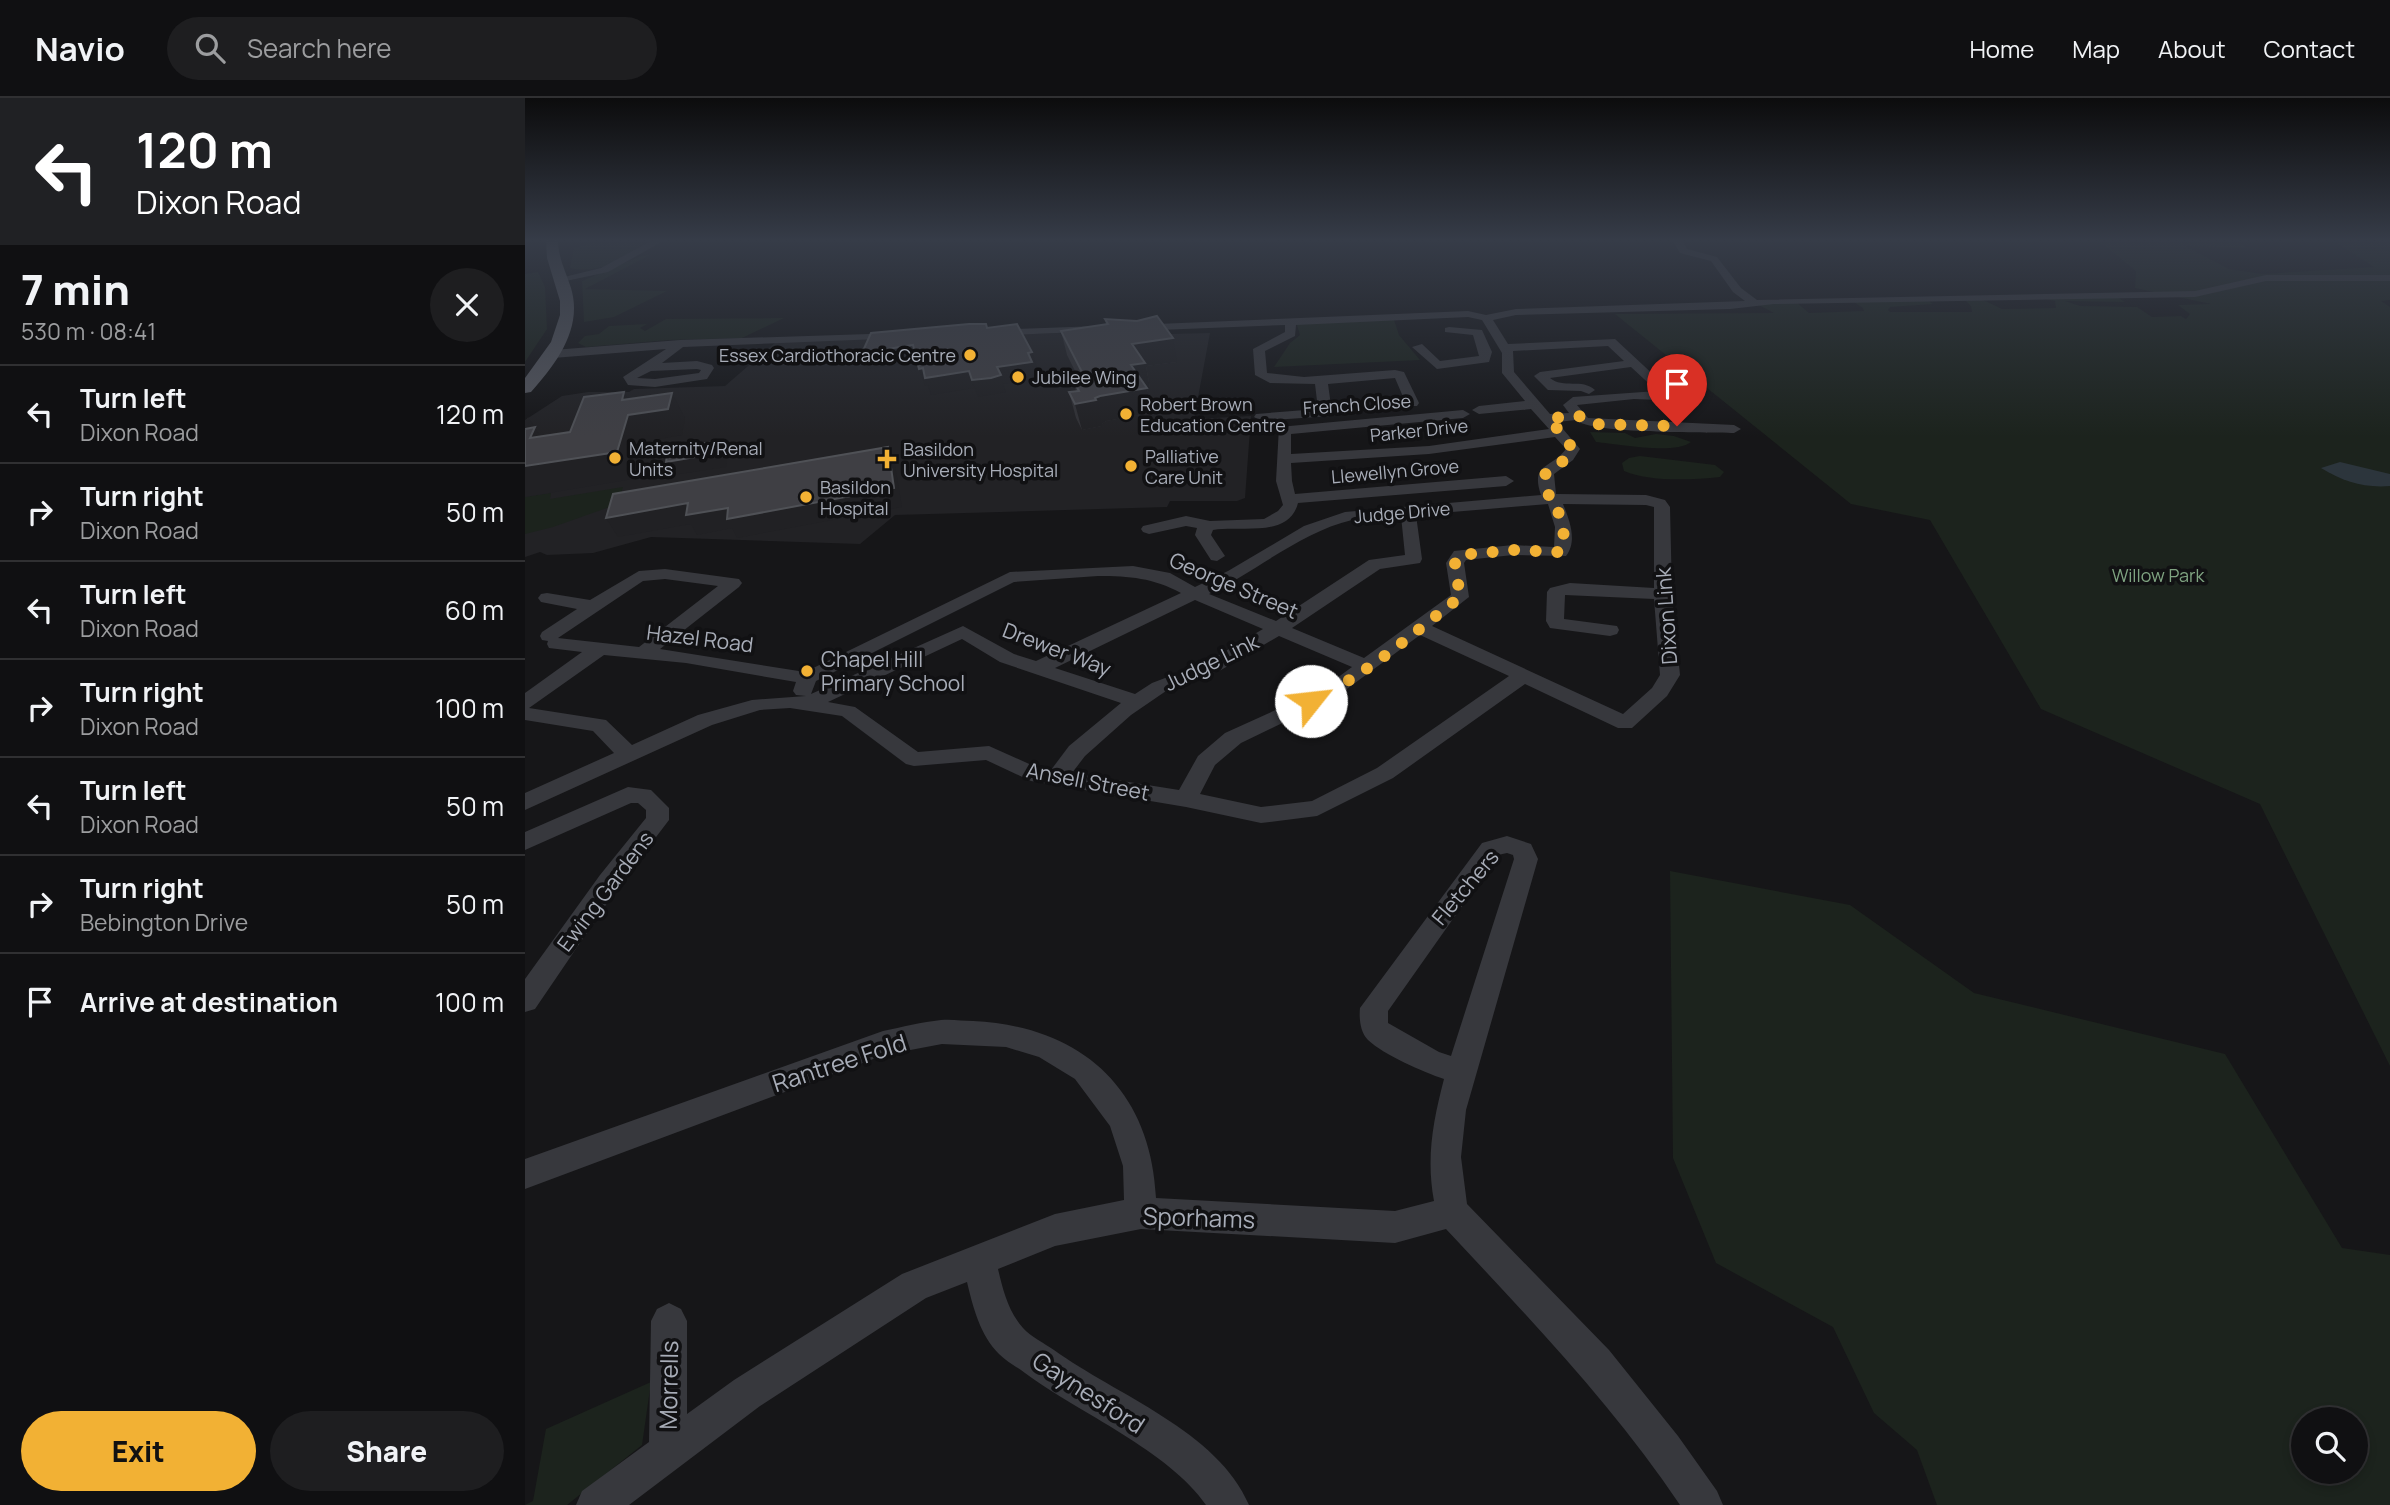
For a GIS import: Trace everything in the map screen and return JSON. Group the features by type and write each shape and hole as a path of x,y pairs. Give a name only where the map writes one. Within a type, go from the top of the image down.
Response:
{"main road":[{"path":"525,388 553,354 567,316 567,306"}],"street":[{"path":"1496,332 1516,312 1732,306"},
{"path":"978,333 1468,314 1496,332 1608,341 1663,388 1664,394 1659,396 1595,398 1570,402 1584,421 1734,429"},
{"path":"1482,339 1496,332 1568,318 1608,318"},
{"path":"1290,320 1291,334 1259,349 1261,375 1265,379 1322,386"},
{"path":"1418,347 1437,365 1485,359 1482,339 1478,332 1439,330"},
{"path":"1187,799 1206,761 1233,738 1329,693 1460,597 1455,563 1459,555 1513,550 1560,552 1564,543 1563,527 1553,499 1543,484 1544,473 1568,457 1573,449 1508,373 1508,354 1496,332"},
{"path":"553,354 680,344 910,336"},
{"path":"648,367 697,365 708,368 703,376 684,381 655,383 633,382 629,377 680,344"},
{"path":"1595,398 1583,387 1553,387 1540,376 1635,363"},
{"path":"1290,395 1322,386 1400,375 1412,403"},
{"path":"1322,386 1325,413"},
{"path":"1479,410 1537,404"},
{"path":"1261,417 1364,411"},
{"name":"French Close","path":"1284,459 1282,432 1288,428 1463,414"},
{"path":"1549,418 1579,416"},
{"name":"Parker Drive","path":"1284,459 1419,451 1558,432"},
{"path":"1149,529 1186,521 1210,526 1269,523 1287,512 1291,505 1284,481 1284,459"},
{"name":"Llewellyn Grove","path":"1288,499 1506,481"},
{"name":"Judge Drive","path":"1036,669 1195,594 1329,520 1351,514 1553,499"},
{"name":"Dixon Link","path":"1421,628 1625,723 1660,692 1670,675 1663,594 1662,507 1659,503 1646,500 1553,499"},
{"name":"Judge Link","path":"1057,778 1077,751 1159,687 1214,666 1279,628 1375,564 1414,559 1408,511"},
{"path":"1210,526 1203,535 1217,556"},
{"path":"1561,562 1556,592 1557,624 1610,630"},
{"name":"George Street","path":"807,678 1010,577 1133,571 1164,577 1195,594 1367,666"},
{"path":"547,598 592,606 639,576 665,574 733,583 643,653"},
{"path":"1556,592 1570,588 1663,594"},
{"name":"Hazel Road","path":"592,606 553,640 758,668 807,678"},
{"name":"Drewer Way","path":"934,615 1007,658 1137,702"},
{"path":"798,703 963,632"},
{"path":"525,703 601,648"},
{"name":"Ansell Street","path":"525,802 719,715 747,706 798,703 848,711 914,759 989,753 1031,774 1187,799 1261,815 1317,808 1385,773 1524,676"},
{"path":"798,703 807,678"},
{"path":"525,714 599,725 629,755"},
{"path":"567,783 590,811"},
{"name":"Ewing Gardens","path":"525,842 622,796 647,796 658,808 659,813 653,826 609,881 525,1001"},
{"name":"Fletchers","path":"1453,1212 1444,1173 1444,1131 1526,859 1523,850 1511,845 1499,844 1490,849 1374,1008 1373,1018 1377,1031 1430,1062 1461,1072"},
{"name":"Rantree Fold","path":"525,1174 883,1043 942,1032 1006,1035 1047,1047 1085,1070 1093,1079 1122,1119 1139,1166 1141,1213"},
{"path":"1453,1212 1596,1363 1665,1450 1703,1505"},
{"name":"Sporhams","path":"596,1505 747,1393 914,1286 1055,1230 1141,1213 1395,1227 1453,1212"},
{"name":"Gaynesford","path":"978,1259 991,1310 1011,1341 1063,1379 1165,1441 1209,1476 1229,1505"},
{"name":"Morrells","path":"668,1450 669,1321"}],"shaded area":[{"name":"Basildon University Hospital","path":"1057,333 1210,333 1194,419 1251,416 1245,498 1237,501 1170,501 1167,507 895,515 860,544 651,537 593,553 547,555 540,552 525,557 525,420 562,396 588,392 629,392 634,389 725,386 776,342"},
{"path":"2340,462 2390,474 2390,486 2354,483 2321,468"}],"green space":[{"path":"525,306 546,306 547,329 525,362"},
{"path":"583,306 637,306 614,317 584,322"},
{"name":"Willow Park","path":"1760,306 1800,306 1809,313 1864,311 1859,306 1909,306 1890,307 1890,312 1972,312 1971,306 1995,306 2002,309 2079,306 2137,307 2152,317 2181,316 2186,319 2190,314 2179,306 2390,307 2390,1066 2260,804 2041,709 1930,520 1851,504 1615,314 1774,313"},
{"path":"784,318 742,338 670,340 586,347 578,343 585,336 599,334 609,326 647,324 640,328 645,331 666,319"},
{"path":"1394,320 1399,335 1420,360 1274,367 1290,343 1300,335 1296,322"},
{"path":"1590,432 1625,433 1635,438 1656,434 1691,442 1672,448 1631,446 1596,442"},
{"path":"1640,456 1715,465 1724,472 1720,477 1671,479 1646,477 1624,471 1622,463 1629,458"},
{"path":"623,487 618,504 525,534 525,497 551,493 550,499"},
{"path":"1670,871 1850,905 1974,993 2225,1054 2342,1248 2390,1255 2390,1505 1937,1505 1917,1450 1874,1413 1833,1327 1716,1263 1673,1158"},
{"path":"651,1382 642,1445 567,1505 525,1505 533,1501 546,1429"}],"building":[{"path":"1157,316 1173,338 1132,344 1145,363 1131,365 1147,388 1100,396 1095,398 1096,400 1075,404 1069,392 1079,391 1073,380 1085,378 1061,331 1108,324 1105,319 1137,321"},
{"path":"986,324 987,328 1017,324 1032,352 1028,353 1032,362 997,367 1001,375 991,378 972,380 969,371 925,378 923,368 919,369 913,345 862,353 871,333"},
{"path":"624,392 622,400 672,393 668,409 628,415 617,452 525,466 525,429 535,427 530,438 570,432 584,397"},
{"path":"720,441 719,453 666,462 668,449"},
{"path":"888,447 894,488 727,519 728,508 686,515 688,503 606,518 613,494"}],"place":[{"name":"Essex Cardiothoracic Centre","path":"970,355"},
{"name":"Jubilee Wing","path":"1018,377"},
{"name":"Robert Brown Education Centre","path":"1126,414"},
{"name":"Maternity/Renal Units","path":"615,458"},
{"name":"Basildon University Hospital","path":"887,459"},
{"name":"Palliative Care Unit","path":"1131,466"},
{"name":"Basildon Hospital","path":"806,497"},
{"name":"Chapel Hill Primary School","path":"807,671"}],"route":[{"path":"1311,701 1329,693 1460,597 1455,563 1459,555 1513,550 1562,550 1563,527 1554,499 1550,498 1543,484 1543,478 1549,468 1568,457 1573,449 1549,418 1579,416 1591,424 1677,426"}]}
